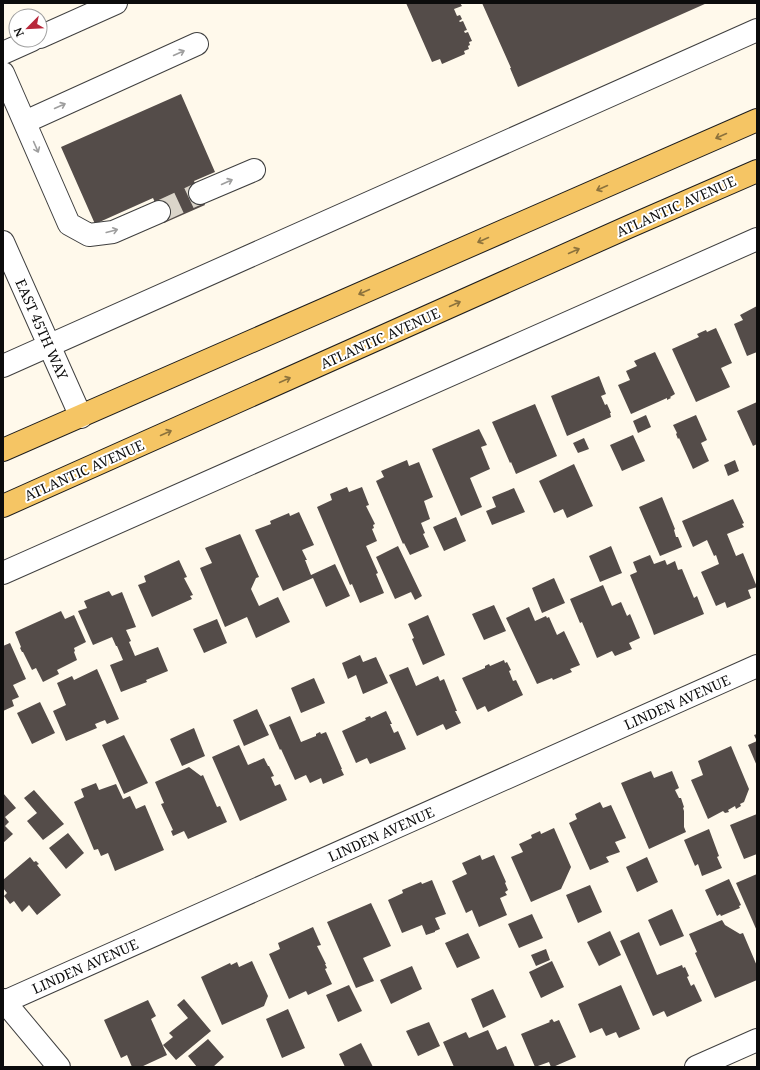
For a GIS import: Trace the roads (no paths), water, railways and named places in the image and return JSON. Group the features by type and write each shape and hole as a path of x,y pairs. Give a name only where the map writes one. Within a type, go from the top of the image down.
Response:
{"main road":[{"path":"3,450 757,120"},
{"name":"ATLANTIC AVENUE","path":"3,506 757,171"}],"street":[{"path":"48,33 116,3"},
{"path":"3,366 757,30"},
{"path":"24,122 197,44"},
{"path":"3,53 14,48"},
{"path":"3,73 69,224 89,235 113,232 159,212"},
{"path":"200,194 254,170"},
{"path":"3,573 757,239"},
{"name":"EAST 45TH WAY","path":"4,244 81,416"},
{"name":"LINDEN AVENUE","path":"4,1001 757,666"},
{"path":"4,1001 58,1067"},
{"path":"696,1067 757,1040"}],"tunnel":[{"path":"159,212 200,193"}]}
